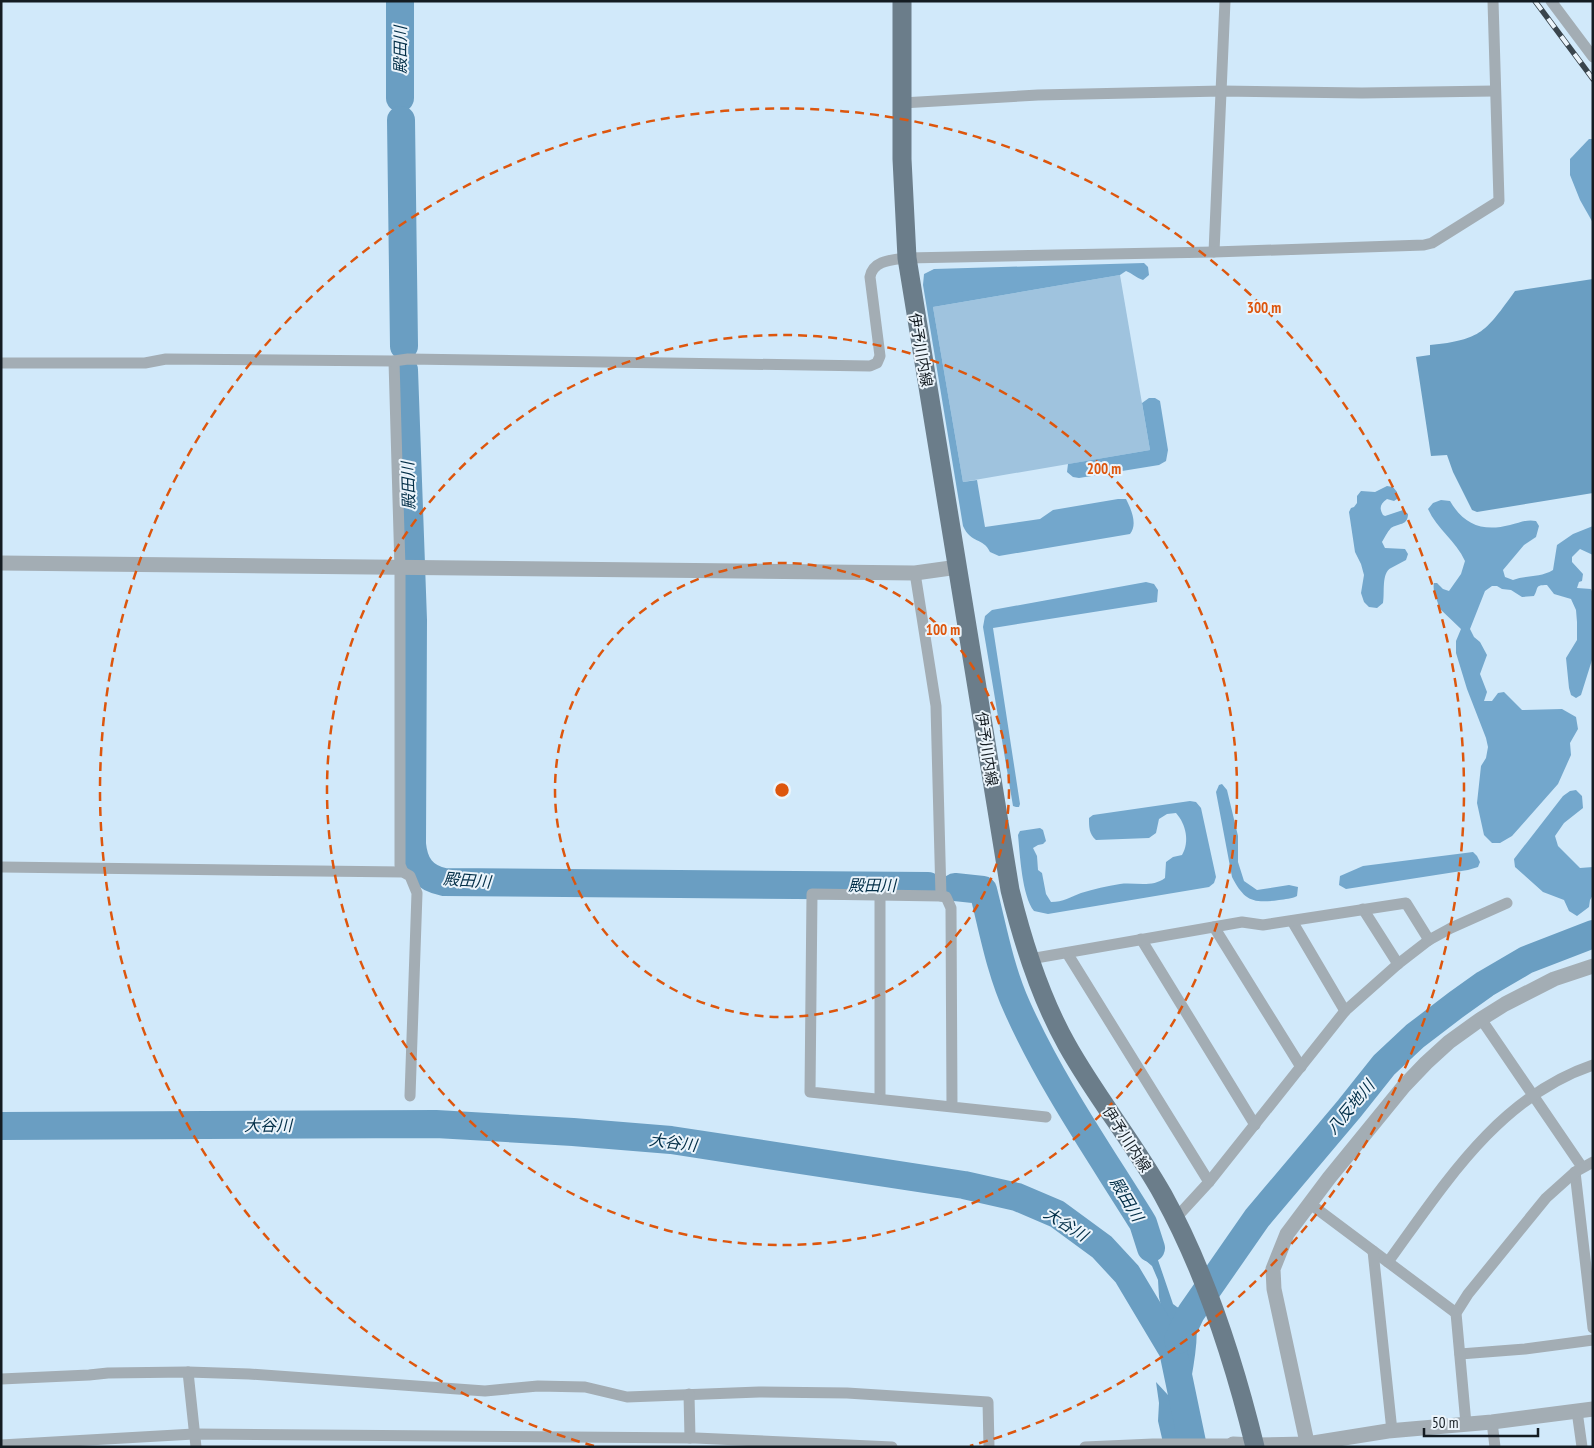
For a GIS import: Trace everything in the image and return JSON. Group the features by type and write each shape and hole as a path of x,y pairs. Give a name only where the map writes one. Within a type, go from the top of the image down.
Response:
{"main road":[{"name":"伊予川内線","path":"902,1 902,159 907,258 1003,854 1016,915 1051,1014 1067,1046 1163,1195 1197,1266 1236,1376 1254,1446"}],"street":[{"path":"1214,252 1225,1"},
{"path":"1,363 145,363 166,359 394,361 408,359 870,366 877,363 880,356 871,287 871,270 876,265 907,258 1214,252 1415,245 1432,242 1499,201 1494,90 1493,1"},
{"path":"1551,1 1593,58"},
{"path":"902,103 1038,94 1222,91 1362,93 1494,90"},
{"path":"394,361 400,568 400,865 404,872 410,876 417,893 410,1096"},
{"path":"1,563 915,573 958,567"},
{"path":"915,573 936,706 941,896"},
{"path":"1,867 404,872"},
{"path":"952,1107 950,908 946,897 812,894 810,1092 1046,1117"},
{"path":"880,895 880,1100"},
{"path":"1030,959 1242,922 1263,925 1406,903 1429,940"},
{"path":"1175,1220 1209,1182 1345,1011 1398,964 1429,940 1507,903"},
{"path":"1363,909 1398,964"},
{"path":"1292,921 1345,1011"},
{"path":"1214,927 1301,1067"},
{"path":"1141,939 1255,1125"},
{"path":"1068,953 1209,1182"},
{"path":"1308,1445 1274,1288 1273,1269 1287,1234 1404,1086 1449,1042 1481,1019 1527,992 1548,982 1593,966"},
{"path":"1481,1019 1578,1170 1593,1328"},
{"path":"1388,1262 1451,1175 1502,1118 1554,1082 1593,1064"},
{"path":"1466,1424 1456,1313 1468,1294 1546,1198 1578,1170 1593,1162"},
{"path":"1309,1204 1456,1313"},
{"path":"1373,1251 1392,1431"},
{"path":"1460,1354 1525,1349 1593,1340"},
{"path":"1,1379 89,1376 108,1373 188,1372 485,1391 538,1386 586,1388 627,1397 759,1392 847,1392 988,1402 989,1447"},
{"path":"188,1372 196,1447"},
{"path":"689,1394 694,1441"},
{"path":"1085,1447 1153,1444 1308,1445 1392,1431 1593,1410"},
{"path":"1577,1411 1582,1447"},
{"path":"1492,1422 1495,1447"},
{"path":"1,1445 194,1434 509,1441 694,1441 892,1447"}],"shaded area":[{"path":"1589,139 1593,139 1593,223 1580,200 1570,175 1570,159"},
{"path":"1144,263 1148,267 1149,275 1143,280 1126,271 1120,275 933,307 963,482 977,480 985,527 1040,519 1053,510 1118,499 1126,499 1133,516 1134,521 1130,534 999,556 990,552 984,544 970,536 963,526 923,285 924,274 934,269"},
{"path":"1120,275 1150,450 963,482 933,307"},
{"path":"1593,279 1593,493 1477,512 1472,510 1453,472 1447,455 1431,456 1416,357 1430,355 1430,345 1461,340 1481,331 1497,316 1515,291"},
{"path":"1149,398 1155,398 1160,401 1168,450 1166,461 1159,465 1079,478 1073,477 1067,472 1068,464 1150,450 1142,403"},
{"path":"1387,486 1393,487 1397,492 1397,499 1394,501 1387,499 1383,503 1381,510 1383,515 1403,510 1408,514 1408,518 1402,524 1391,528 1382,542 1385,548 1405,549 1408,554 1406,560 1391,568 1386,574 1383,603 1377,608 1369,607 1364,602 1361,593 1364,575 1355,552 1349,512 1357,503 1357,496 1361,491 1375,492"},
{"path":"1441,500 1450,501 1461,516 1475,525 1483,527 1500,527 1526,521 1536,521 1539,526 1536,537 1524,545 1503,570 1505,577 1513,580 1548,573 1553,570 1557,545 1573,534 1593,526 1593,555 1580,549 1572,557 1572,562 1583,574 1582,581 1579,582 1577,588 1591,589 1593,594 1592,660 1581,695 1576,698 1571,695 1569,688 1566,658 1577,640 1576,610 1571,599 1554,594 1547,585 1538,586 1534,596 1522,597 1511,590 1492,586 1485,591 1470,629 1487,655 1480,674 1487,692 1484,701 1492,701 1498,693 1504,692 1522,710 1562,709 1576,717 1578,729 1570,743 1571,755 1558,784 1512,836 1500,843 1492,843 1484,835 1477,803 1481,766 1486,758 1488,747 1456,653 1456,641 1461,629 1439,608 1434,590 1434,583 1437,583 1443,589 1449,591 1461,574 1465,561 1457,547 1436,523 1428,509 1433,503"},
{"path":"1146,582 1154,584 1158,590 1157,602 993,628 1020,804 1019,807 1013,806 983,627 985,616 992,610"},
{"path":"1222,784 1227,790 1238,836 1238,862 1244,881 1257,890 1289,885 1298,887 1297,896 1270,901 1255,901 1245,895 1236,885 1232,877 1216,792 1219,785"},
{"path":"1576,790 1582,796 1583,808 1564,823 1555,836 1558,846 1580,868 1593,867 1593,895 1589,907 1577,916 1569,911 1564,900 1543,892 1515,867 1514,859 1563,796 1570,791"},
{"path":"1190,801 1196,802 1201,808 1216,877 1214,883 1209,887 1048,914 1034,911 1027,896 1022,875 1018,835 1020,831 1040,828 1043,830 1046,841 1033,848 1037,856 1038,870 1042,873 1046,894 1051,902 1059,901 1110,886 1149,884 1160,881 1165,878 1166,862 1173,857 1182,855 1186,844 1186,833 1176,813 1167,814 1159,819 1156,833 1149,838 1096,840 1089,827 1089,818 1093,815"},
{"path":"1473,852 1480,862 1478,867 1468,870 1346,889 1339,885 1340,876 1363,866"},
{"path":"1141,1213 1173,1304 1182,1309 1188,1306 1192,1299 1196,1317 1197,1336 1187,1410 1186,1429 1188,1447 1164,1447 1158,1421 1159,1403 1156,1382 1168,1395 1169,1390 1167,1333 1159,1297 1158,1280 1152,1266 1145,1260 1141,1252 1148,1251 1141,1230 1134,1217"}],"waterway":[{"name":"殿田川","path":"400,1 400,98"},
{"name":"殿田川","path":"401,120 404,346"},
{"name":"殿田川","path":"404,370 413,620 412,844 417,864 425,874 444,882 928,886"},
{"name":"殿田川","path":"955,887 983,890 1001,964 1011,993 1030,1035 1060,1090 1143,1223 1151,1248"},
{"name":"八反地川","path":"1178,1340 1191,1313 1257,1218 1384,1065 1415,1036 1485,984 1526,960 1593,934"},
{"name":"大谷川","path":"1,1126 436,1124 573,1132 671,1140 964,1185 1017,1197 1057,1214 1102,1247 1127,1274 1173,1351 1193,1447"}],"railway":[{"path":"1535,1 1593,79"}]}
